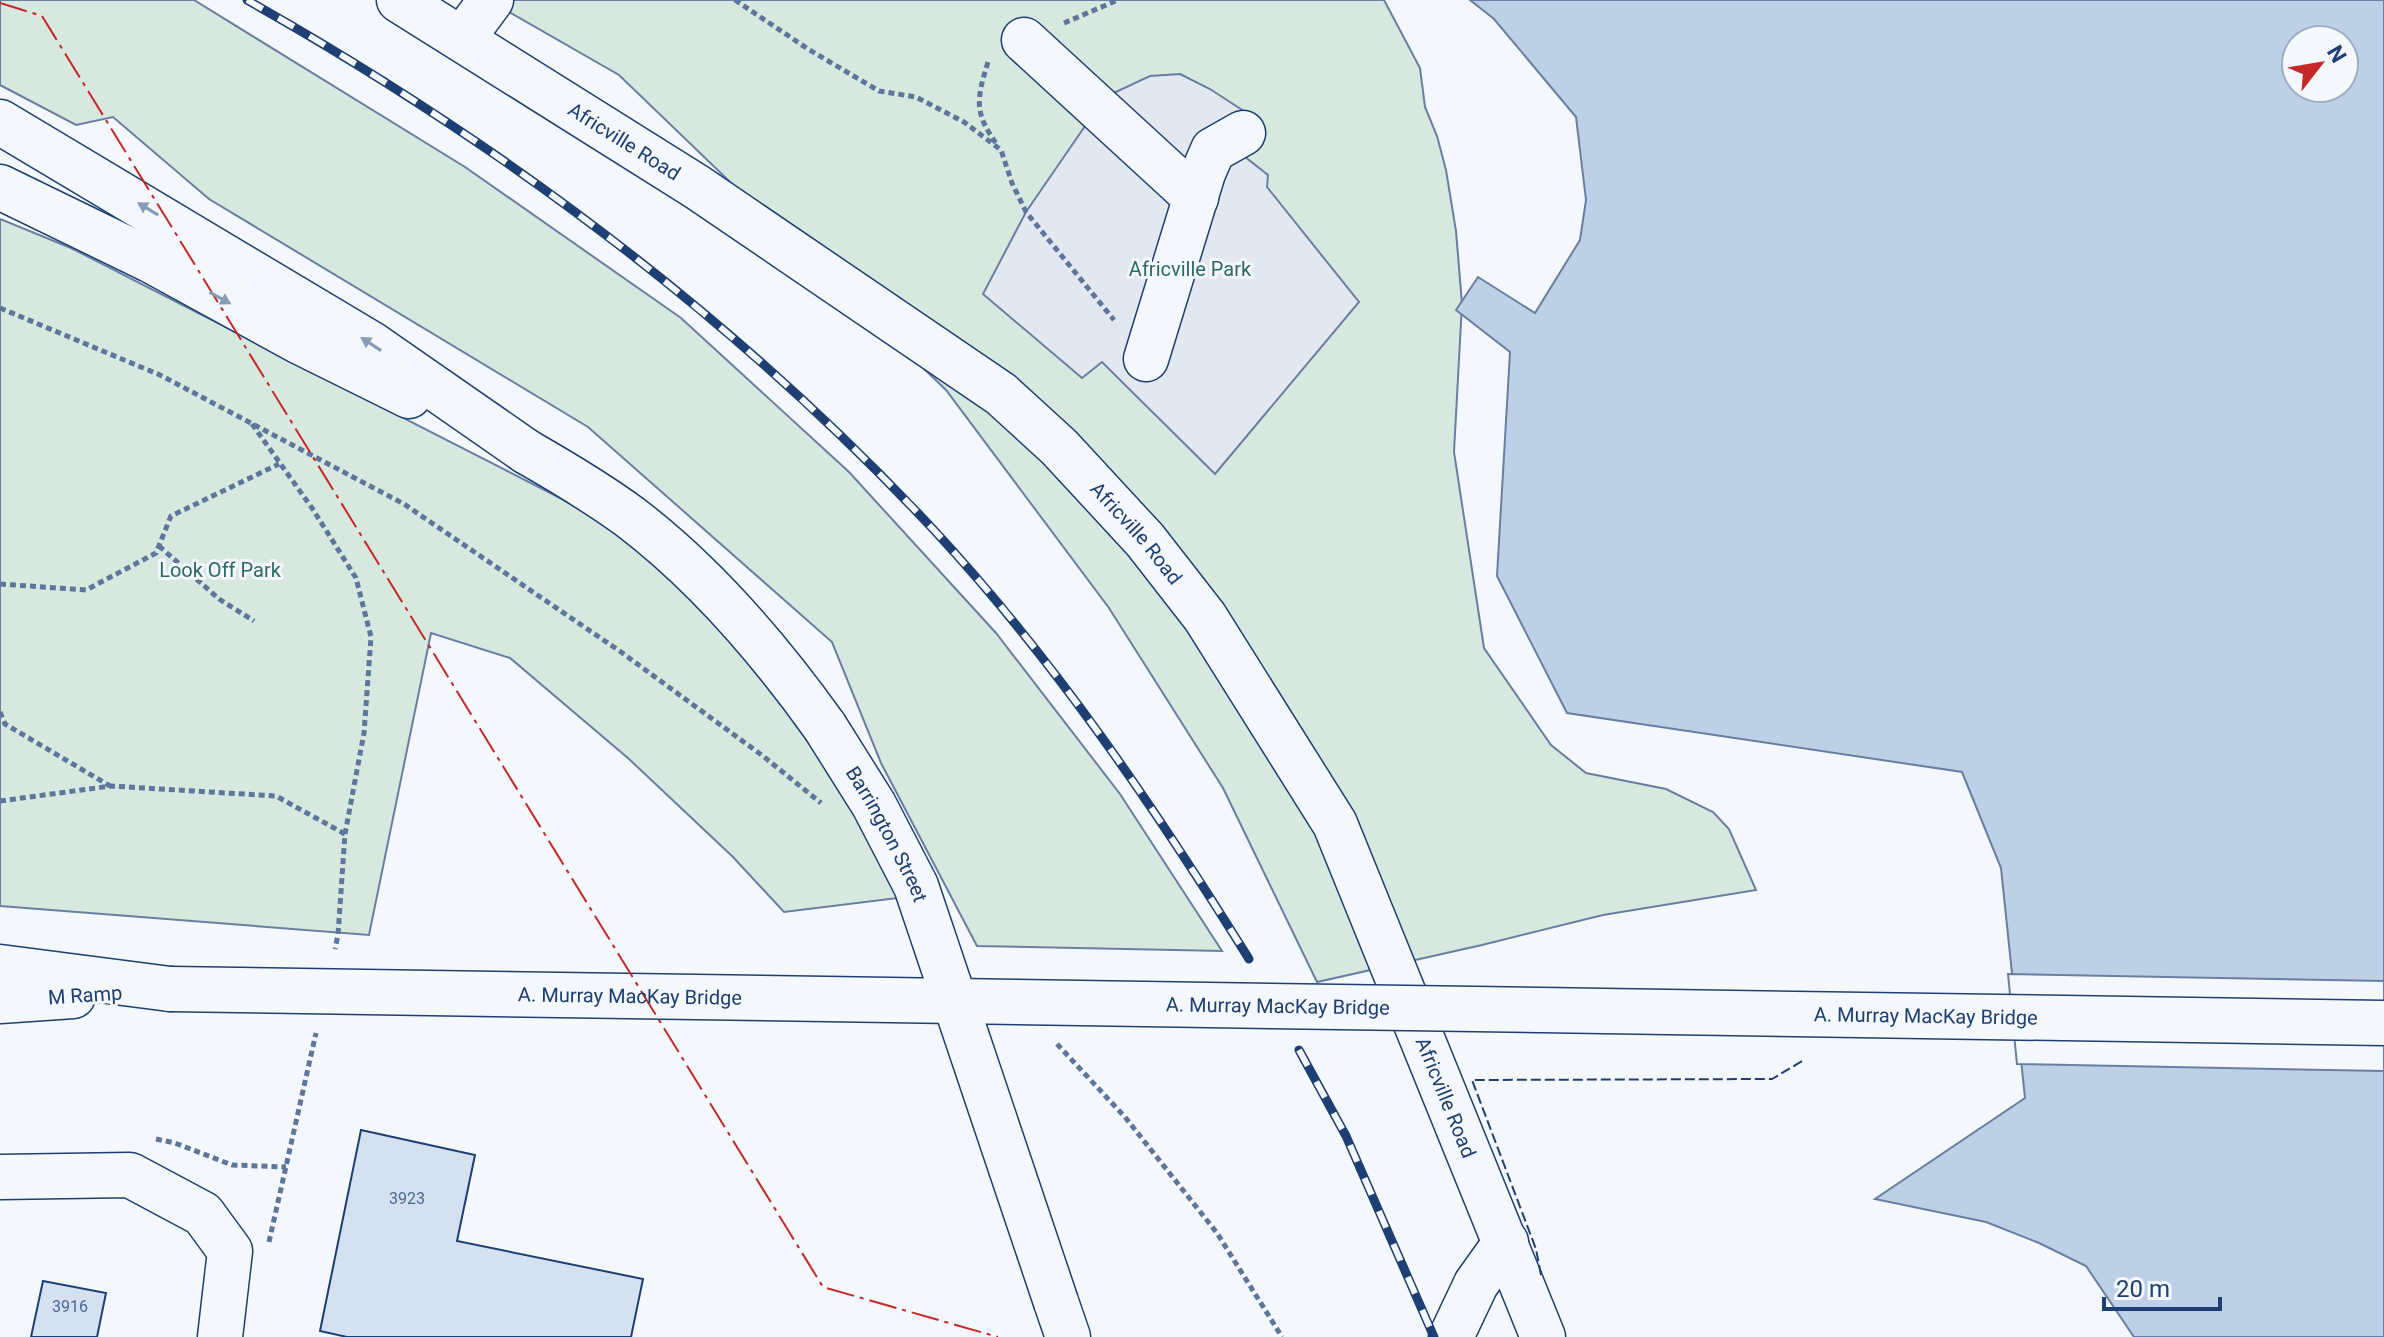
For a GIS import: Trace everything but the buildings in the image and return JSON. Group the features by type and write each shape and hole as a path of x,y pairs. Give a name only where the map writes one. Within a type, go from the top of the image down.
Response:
{"main road":[{"name":"Africville Road","path":"399,0 697,187 1001,394 1059,447 1145,540 1205,617 1335,824 1543,1337"},
{"path":"462,39 491,0"},
{"path":"1007,50 1196,198"},
{"path":"0,122 373,345 527,452"},
{"path":"1146,359 1213,150 1243,133"},
{"path":"0,187 150,260 298,341 527,452"},
{"name":"Barrington Street","path":"527,452 600,496 665,546 727,608 778,665 825,727 874,805 916,886 1062,1319"},
{"path":"0,967 170,989"},
{"name":"M Ramp","path":"0,1001 170,989"},
{"name":"A. Murray MacKay Bridge","path":"170,989 2384,1023"},
{"path":"0,1177 130,1175 203,1214 230,1251 220,1337"},
{"path":"1451,1337 1476,1284 1506,1242"}],"path":[{"path":"735,0 808,49 879,91 916,97 964,122 1001,150"},
{"path":"1007,50 981,87 983,125 1001,150 1026,212 1146,359"},
{"path":"0,308 160,375 404,504 621,652 763,756 822,804"},
{"path":"252,423 312,508 356,578 371,637"},
{"path":"0,584 86,590 156,553 171,516 279,464"},
{"path":"159,546 219,599 254,621"},
{"path":"0,712 5,724 111,786"},
{"path":"0,733 5,724"},
{"path":"0,801 111,786 276,796 345,834"},
{"path":"1051,1037 1125,1117 1217,1233 1282,1337"}],"green space":[{"path":"0,0 194,0 465,167 681,318 849,472 996,633 1120,794 1222,951 977,946 881,763 832,642 588,427 209,199 113,117 76,125 0,85"},
{"name":"Africville Park","path":"488,0 1384,0 1420,68 1425,107 1446,170 1456,231 1462,304 1454,452 1484,648 1551,745 1586,773 1666,789 1713,812 1729,829 1756,890 1603,915 1317,982 1223,788 1109,608 946,390 619,75"},
{"name":"Look Off Park","path":"0,219 71,248 605,521 766,657 906,897 784,912 733,857 629,759 510,658 431,633 369,935 0,906"}],"shaded area":[{"path":"1180,74 1256,119 1235,149 1268,175 1267,187 1359,302 1215,474 1102,362 1082,378 983,294 1026,212 1105,97 1150,76"}],"water":[{"path":"1470,0 2384,0 2384,1337 2134,1337 2086,1266 1986,1222 1875,1199 2025,1098 2001,868 1962,772 1567,713 1497,576 1510,352 1456,310 1478,277 1535,313 1580,240 1586,200 1576,117 1494,19"}],"pier":[{"path":"2008,974 2384,981 2384,1071 2017,1064"}],"railway":[{"path":"247,0 432,113 610,238 777,376 856,451 977,578 1061,682 1177,846 1249,959"},
{"path":"1299,1050 1346,1136 1434,1337"}],"fence":[{"path":"1541,1275 1536,1249 1472,1080 1772,1079 1804,1060"}],"power":[{"path":"0,3 42,16 823,1287 998,1337"}]}
